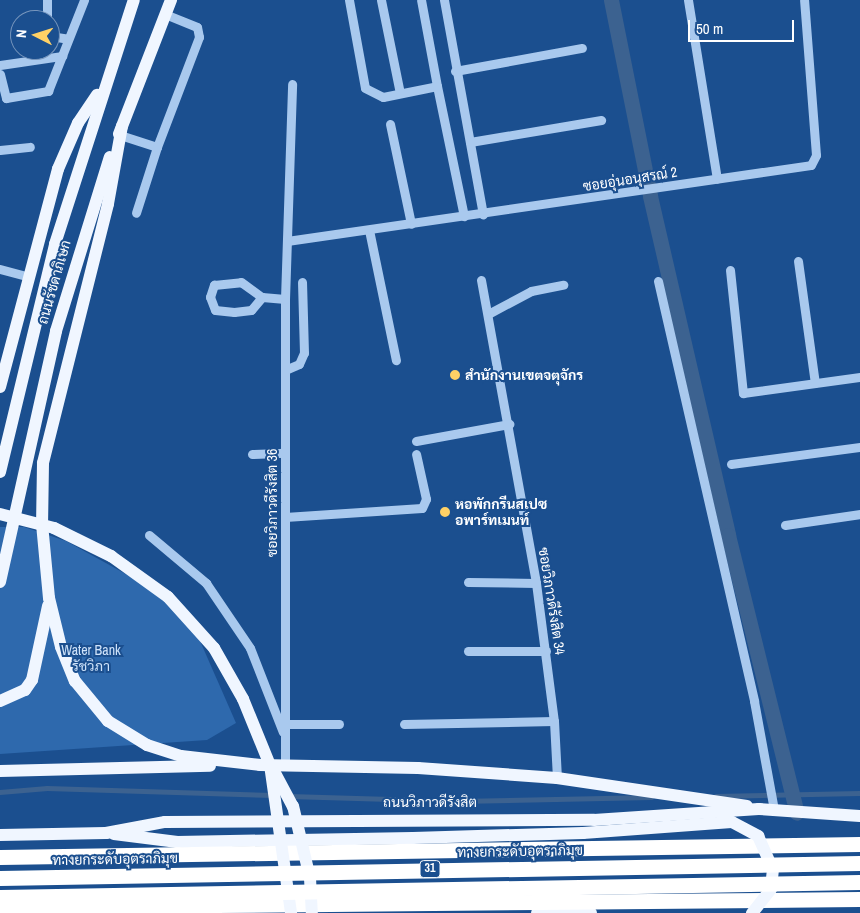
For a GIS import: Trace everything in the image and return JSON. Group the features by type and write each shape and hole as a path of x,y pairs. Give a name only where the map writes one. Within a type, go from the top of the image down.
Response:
{"highway":[{"name":"31","path":"0,857 860,844"},
{"name":"ทางยกระดับอุตราภิมุข","path":"0,878 860,863"},
{"name":"31","path":"0,897 860,882"},
{"path":"0,907 860,899"}],"main road":[{"name":"ถนนรัชดาภิเษก","path":"0,472 55,244 105,82 134,0"},
{"name":"ถนนรัชดาภิเษก","path":"0,582 36,408 76,254 171,0"},
{"path":"0,387 27,276 58,169 78,123 105,82"},
{"path":"121,130 108,204 43,463 42,524 49,598 61,648 76,681 108,721 146,746 181,756 265,765 418,768 557,778 703,797 760,809"},
{"path":"0,514 80,539 139,574 168,597 189,618 231,675 265,765 291,913"},
{"path":"0,701 13,698 32,680 40,661 49,598"},
{"path":"0,771 265,765"},
{"path":"265,765 293,806 310,878 312,913"},
{"name":"ถนนวิภาวดีรังสิต","path":"0,835 106,833 165,822 594,820 760,809 860,816"},
{"path":"106,833 177,842 413,838 583,833 732,822 758,836 772,869 771,889 752,913"},
{"path":"537,913 591,913"}],"street":[{"path":"0,74 6,98 38,95 51,89 68,38 84,0"},
{"path":"350,0 365,88 378,96 437,86"},
{"path":"381,0 400,93"},
{"path":"421,0 464,216"},
{"path":"444,0 455,71 483,214"},
{"path":"688,0 717,179"},
{"name":"ซอยอุ่นอนุสรณ์ 2","path":"287,241 717,179 814,162 804,0"},
{"path":"136,212 157,147 199,37 197,27 165,14"},
{"path":"60,37 68,38"},
{"path":"455,71 582,48"},
{"path":"0,65 62,56"},
{"name":"ซอยวิภาวดีรังสิต 36","path":"285,766 285,299 292,84"},
{"path":"470,142 601,120"},
{"path":"390,124 411,224"},
{"path":"121,130 157,147"},
{"path":"0,150 30,146"},
{"path":"370,230 396,360"},
{"path":"798,261 815,383"},
{"path":"0,268 27,276"},
{"path":"730,270 743,393 860,377"},
{"name":"ซอยวิภาวดีรังสิต 34","path":"481,280 509,424 536,583 554,721 557,778"},
{"path":"262,296 251,310 234,312 216,310 210,297 214,285 222,281 249,284 262,296 285,299"},
{"path":"658,281 754,701 774,810"},
{"path":"285,370 299,364 304,353 302,282"},
{"path":"488,314 531,291 562,285"},
{"path":"416,441 509,424"},
{"path":"731,464 860,447"},
{"path":"252,454 285,453"},
{"path":"286,517 422,508 426,499 416,454"},
{"path":"785,525 860,514"},
{"path":"149,535 206,583 250,648 285,739"},
{"path":"468,582 536,583"},
{"path":"468,651 546,651"},
{"path":"404,724 554,721"},
{"path":"285,724 339,724"}],"green space":[{"name":"Water Bank รัชวิภา","path":"0,527 24,527 66,541 151,588 197,634 236,723 207,740 0,754"}],"waterway":[{"path":"611,0 650,196 728,535 797,813"},
{"path":"0,792 47,788 273,795"},
{"path":"716,796 860,793"},
{"path":"289,796 458,801 651,797"}],"place":[{"name":"สำนักงานเขตจตุจักร","path":"455,375"},
{"name":"หอพักกรีนสเปซ อพาร์ทเมนท์","path":"445,512"}]}
